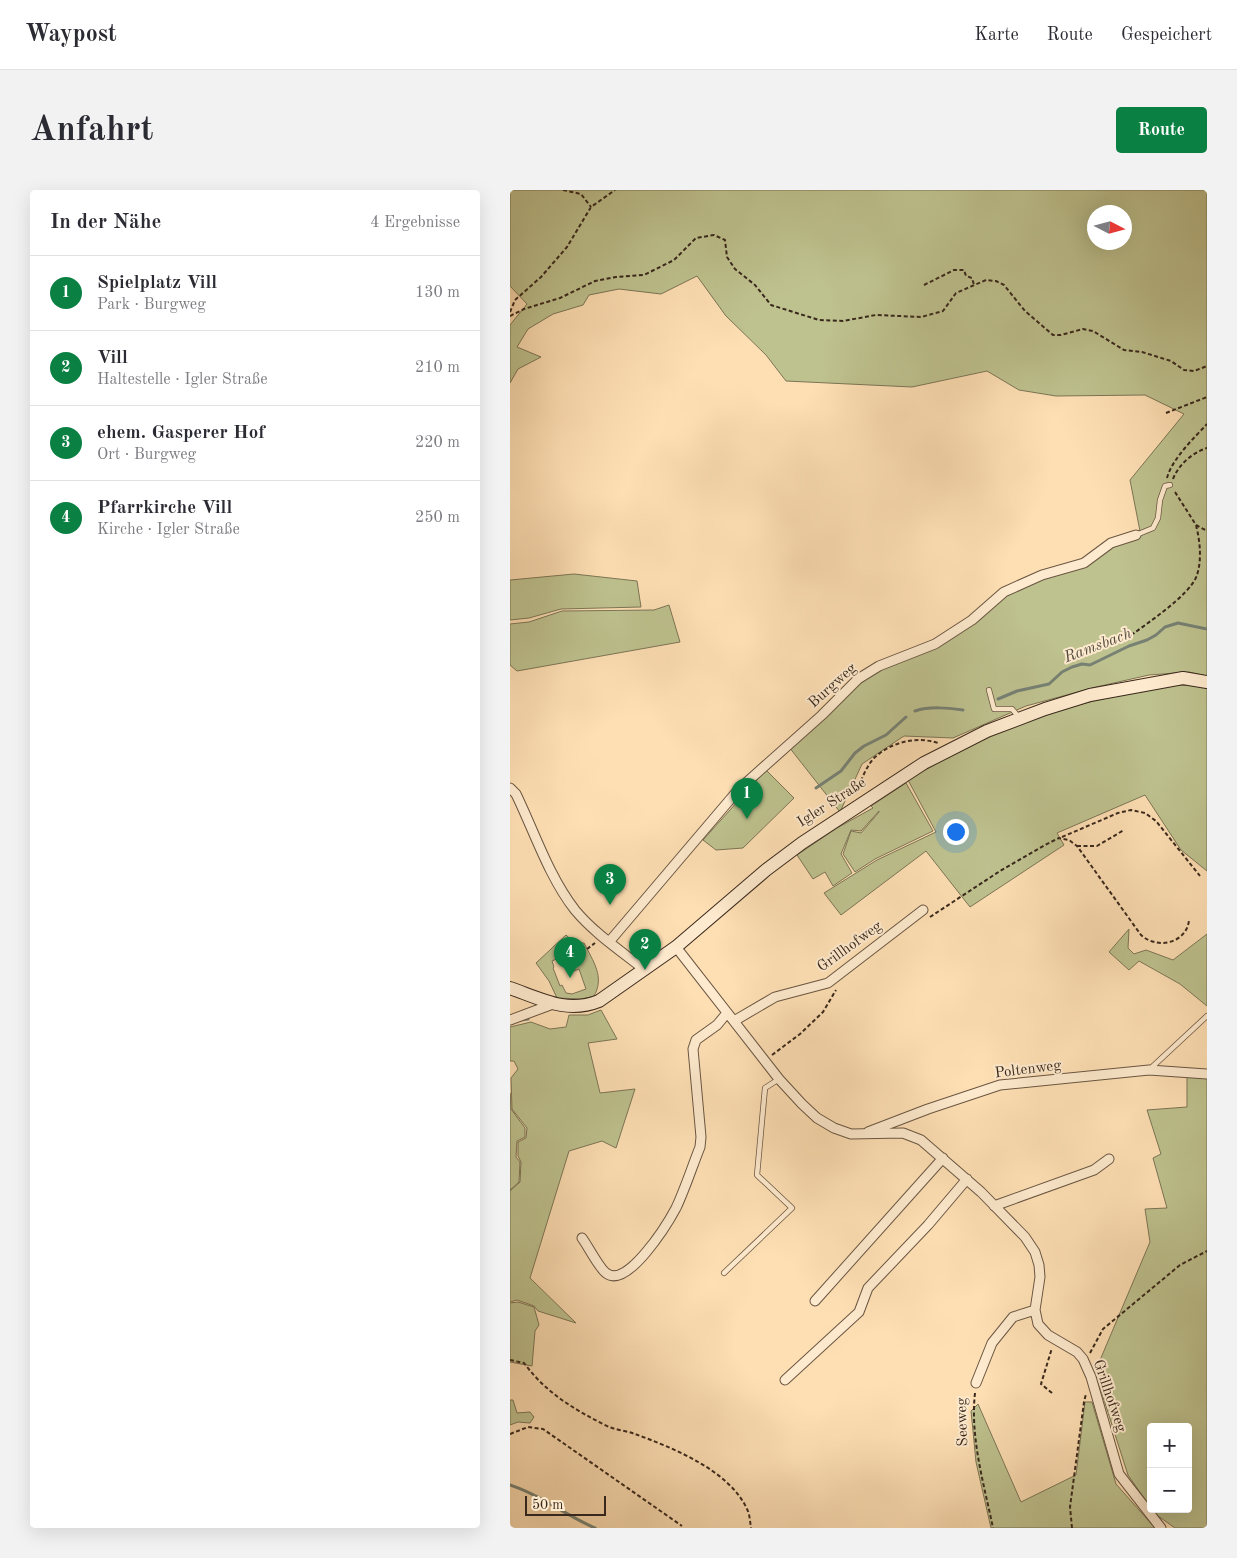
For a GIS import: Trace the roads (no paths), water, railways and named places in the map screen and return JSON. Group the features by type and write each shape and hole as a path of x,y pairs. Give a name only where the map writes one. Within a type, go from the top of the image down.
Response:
{"main road":[{"name":"Igler Straße","path":"510,988 553,1004 578,1007 592,1004 607,996 676,947 766,870 802,843 924,763 948,750 987,730 1019,717 1090,696 1183,678 1207,682"}],"street":[{"name":"Burgweg","path":"609,942 739,789 858,680 878,666 935,644 972,620 1004,592 1042,575 1084,563 1111,543 1136,535"},
{"path":"510,788 516,794 559,887 576,910 609,942 644,970"},
{"name":"Grillhofweg","path":"734,1021 775,997 828,983 923,910"},
{"path":"676,947 779,1079 802,1104 821,1120 844,1132 861,1135 908,1134 921,1140 967,1179 1025,1237 1037,1256 1040,1270 1035,1310"},
{"path":"510,1020 553,1004"},
{"path":"582,1238 606,1273 613,1276 623,1274 647,1253 676,1208 700,1147 701,1137 692,1049 696,1040 717,1025 727,1013"},
{"name":"Poltenweg","path":"861,1135 928,1109 1000,1085 1149,1070 1207,1074"},
{"path":"815,1301 943,1158"},
{"path":"994,1206 1094,1170 1109,1159"},
{"path":"785,1380 859,1312 868,1288 950,1201 967,1179"},
{"name":"Grillhofweg","path":"1035,1310 1036,1320 1040,1327 1055,1339 1077,1352 1084,1362 1091,1377 1119,1474 1161,1528"},
{"name":"Seeweg","path":"976,1383 992,1343 1013,1316 1035,1310"}],"lane":[{"path":"1136,535 1153,528 1158,518 1160,500 1168,485"},
{"path":"989,690 994,709 1012,709 1019,717"},
{"path":"1149,1070 1207,1016"},
{"path":"724,1273 792,1208 757,1175 765,1088 779,1079"}],"waterway":[{"name":"Ramsbach","path":"998,699 1017,691 1049,684 1062,672 1072,667 1082,664 1090,665 1129,646 1147,640 1165,627 1178,623 1207,629"},
{"name":"Ramsbach","path":"915,711 933,708 963,710"},
{"name":"Ramsbach","path":"816,788 841,771 855,753 864,746 886,735 906,717"},
{"name":"Ramsbach","path":"520,1020 528,1019"},
{"path":"510,1485 532,1494 595,1528"}],"place":[{"name":"Spielplatz Vill","path":"747,819"},
{"name":"ehem. Gasperer Hof","path":"610,905"},
{"name":"Vill","path":"645,970"},
{"name":"Pfarrkirche Vill","path":"570,978"}]}
